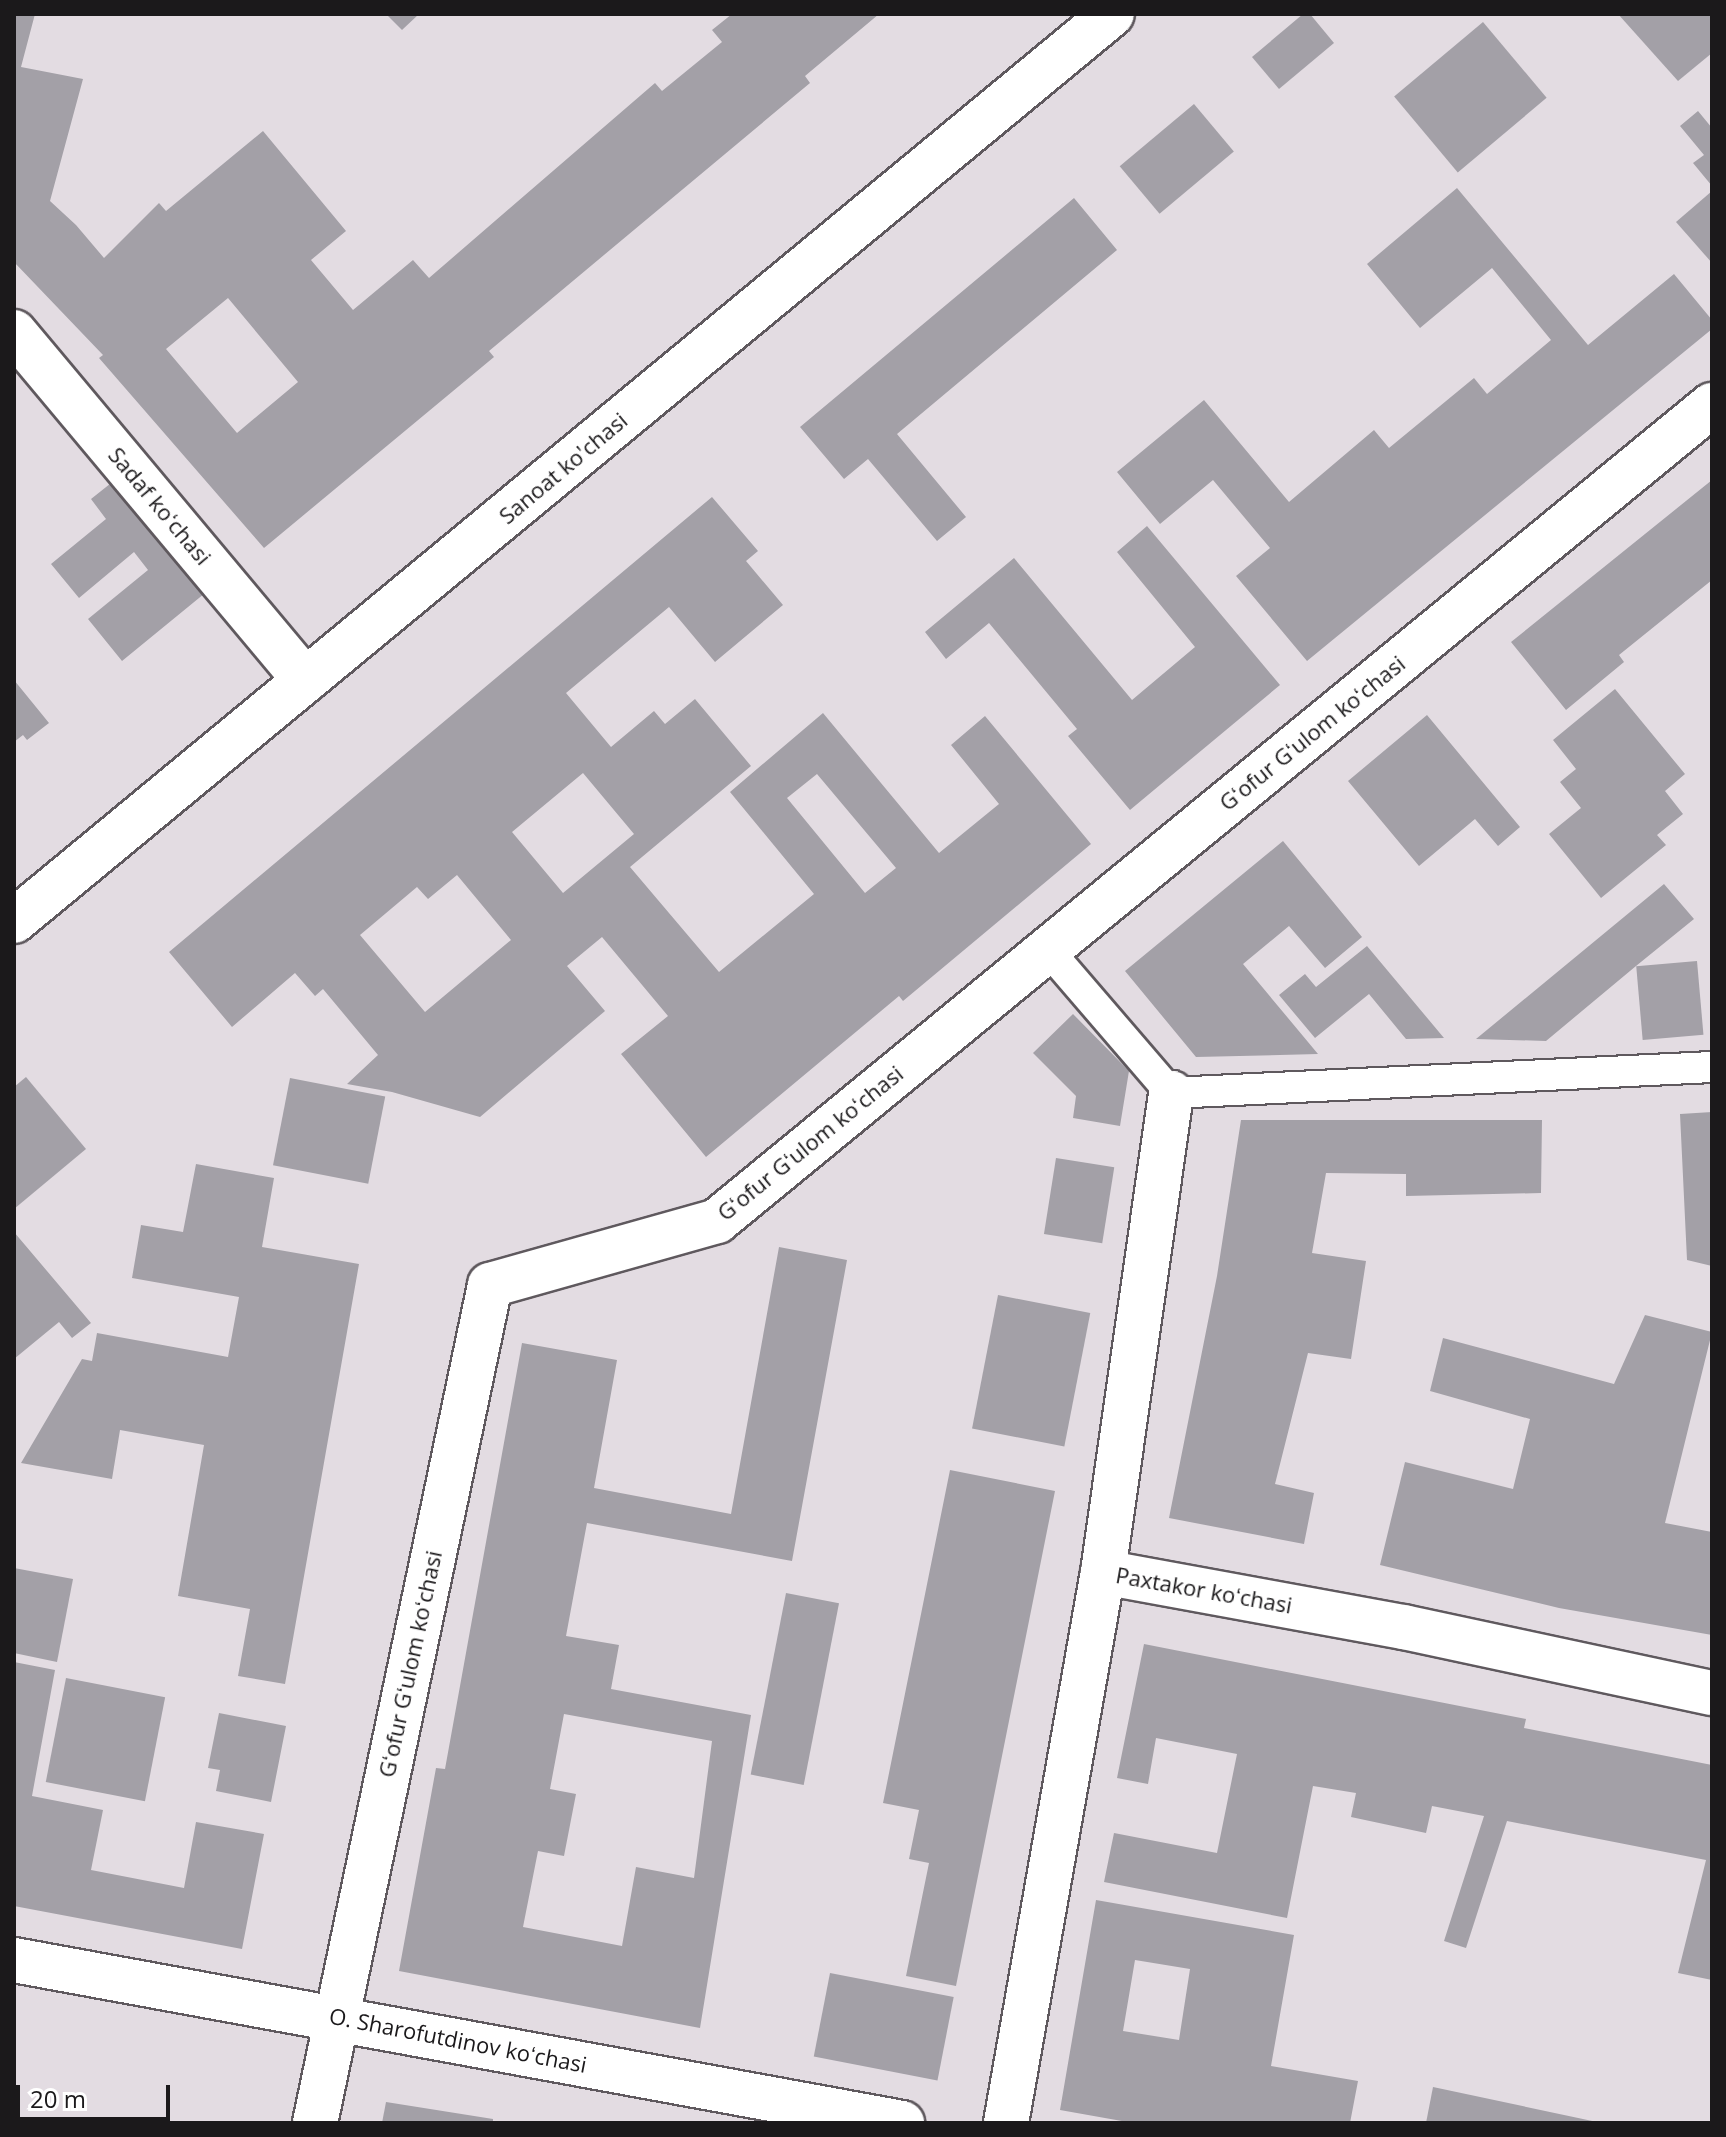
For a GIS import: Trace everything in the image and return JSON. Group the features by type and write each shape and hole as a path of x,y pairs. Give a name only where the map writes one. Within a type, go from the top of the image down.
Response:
{"street":[{"name":"Sanoat ko'chasi","path":"14,921 1112,14"},
{"name":"Sadaf koʻchasi","path":"14,332 305,680"},
{"name":"Gʻofur Gʻulom koʻchasi","path":"315,2123 490,1285 717,1221 1712,405"},
{"path":"1103,1572 1171,1093"},
{"name":"Paxtakor koʻchasi","path":"1006,2123 1103,1572 1404,1627 1712,1693"},
{"name":"O. Sharofutdinov koʻchasi","path":"14,1960 902,2123"}],"lane":[{"path":"1048,950 1171,1093 1712,1067"}],"building":[{"path":"14,14 35,14 21,67 83,79 50,201 104,258 159,203 166,211 263,131 346,231 311,260 353,310 413,260 429,278 655,83 662,91 722,42 712,30 732,14 879,14 805,76 810,83 489,351 494,357 264,548 99,358 103,355 14,262","holes":["228,298 298,382 237,433 166,349"]},
{"path":"386,14 419,14 402,30"},
{"path":"1303,14 1310,14 1334,43 1279,89 1252,57"},
{"path":"1618,14 1712,14 1712,53 1678,81"},
{"path":"1483,22 1547,98 1458,172 1394,97"},
{"path":"1194,104 1234,151 1160,214 1120,166"},
{"path":"1698,111 1712,128 1712,186 1693,163 1704,155 1680,126"},
{"path":"1457,188 1588,345 1674,274 1712,320 1712,329 1307,661 1236,576 1270,548 1213,480 1160,524 1117,472 1204,400 1289,502 1374,430 1389,448 1474,378 1487,394 1551,340 1492,268 1420,328 1367,264"},
{"path":"1712,191 1712,263 1676,222"},
{"path":"1074,198 1117,250 897,434 966,517 937,541 868,459 844,479 800,427"},
{"path":"125,472 210,589 122,661 88,619 148,570 134,552 79,598 51,564 106,519 91,499"},
{"path":"1712,480 1712,580 1619,655 1624,662 1566,710 1511,642"},
{"path":"712,497 758,551 746,561 783,605 715,662 669,607 566,693 611,747 654,711 665,724 695,699 751,766 630,867 719,972 814,894 730,792 823,713 939,853 999,804 951,745 985,716 1091,844 903,1001 899,996 706,1157 621,1054 668,1016 602,937 567,966 605,1011 480,1117 392,1092 347,1084 378,1055 323,989 315,996 295,973 232,1027 169,952","holes":["583,773 634,834 563,893 512,832","817,774 896,868 865,893 787,798","457,875 511,940 425,1012 360,935 417,887 428,899"]},
{"path":"1147,526 1280,685 1130,810 1068,736 1077,729 989,623 946,659 925,632 1014,558 1132,700 1195,647 1117,552"},
{"path":"14,680 49,723 27,740 23,735 14,742"},
{"path":"1615,689 1685,774 1665,791 1683,814 1657,835 1666,845 1601,898 1549,834 1581,808 1560,782 1576,769 1553,740"},
{"path":"1427,715 1520,827 1498,846 1475,819 1419,866 1348,781"},
{"path":"1283,841 1362,937 1325,968 1289,926 1243,964 1318,1054 1196,1057 1125,971"},
{"path":"1664,884 1694,919 1546,1041 1476,1039"},
{"path":"1367,946 1444,1038 1406,1039 1369,994 1315,1038 1279,995 1305,974 1316,987"},
{"path":"1697,961 1703,1035 1643,1040 1636,966"},
{"path":"1073,1014 1129,1071 1120,1126 1073,1118 1076,1096 1033,1053"},
{"path":"26,1077 86,1149 14,1209 14,1087"},
{"path":"290,1078 385,1097 368,1184 273,1165"},
{"path":"1712,1112 1712,1266 1687,1260 1680,1114"},
{"path":"1241,1120 1542,1120 1541,1193 1406,1196 1406,1174 1326,1173 1312,1253 1366,1261 1351,1359 1308,1353 1275,1484 1314,1493 1304,1544 1169,1518 1217,1276"},
{"path":"1056,1158 1114,1167 1102,1243 1044,1234"},
{"path":"196,1164 274,1178 262,1247 359,1264 285,1684 238,1676 250,1609 178,1596 204,1445 120,1430 112,1479 21,1463 82,1359 92,1361 97,1333 228,1357 239,1297 132,1278 141,1225 183,1232"},
{"path":"14,1232 91,1323 72,1338 59,1322 14,1359"},
{"path":"779,1247 847,1260 792,1561 587,1523 566,1636 619,1645 611,1689 751,1715 700,2028 399,1971 436,1768 445,1769 522,1343 617,1360 594,1488 731,1514","holes":["564,1714 712,1741 694,1878 636,1867 622,1946 523,1927 538,1851 564,1856 576,1794 550,1789"]},
{"path":"998,1295 1090,1313 1064,1446 972,1429"},
{"path":"1645,1315 1712,1332 1665,1523 1712,1532 1712,1635 1559,1608 1380,1565 1405,1462 1513,1489 1530,1419 1430,1391 1443,1338 1614,1384"},
{"path":"950,1470 1055,1491 956,1986 906,1976 929,1863 909,1859 919,1810 883,1803"},
{"path":"14,1568 73,1579 57,1662 14,1653"},
{"path":"786,1593 839,1603 804,1785 751,1775"},
{"path":"1144,1644 1526,1719 1524,1728 1712,1765 1712,1980 1678,1973 1706,1860 1507,1821 1466,1948 1444,1941 1484,1816 1432,1806 1426,1833 1351,1817 1356,1793 1313,1786 1287,1918 1104,1882 1114,1833 1217,1853 1237,1754 1156,1738 1148,1784 1117,1778"},
{"path":"14,1662 55,1670 32,1796 103,1810 91,1870 184,1888 196,1822 264,1834 242,1949 14,1906"},
{"path":"66,1678 165,1697 145,1801 46,1782"},
{"path":"219,1713 286,1726 271,1802 216,1791 220,1770 208,1768"},
{"path":"1096,1900 1294,1935 1271,2066 1358,2081 1350,2123 1133,2123 1060,2110","holes":["1135,1960 1190,1969 1179,2040 1123,2031"]},
{"path":"830,1973 954,1997 937,2080 814,2056"},
{"path":"1433,2087 1597,2122 1597,2123 1426,2123"},
{"path":"386,2102 493,2119 493,2123 382,2123"}]}
